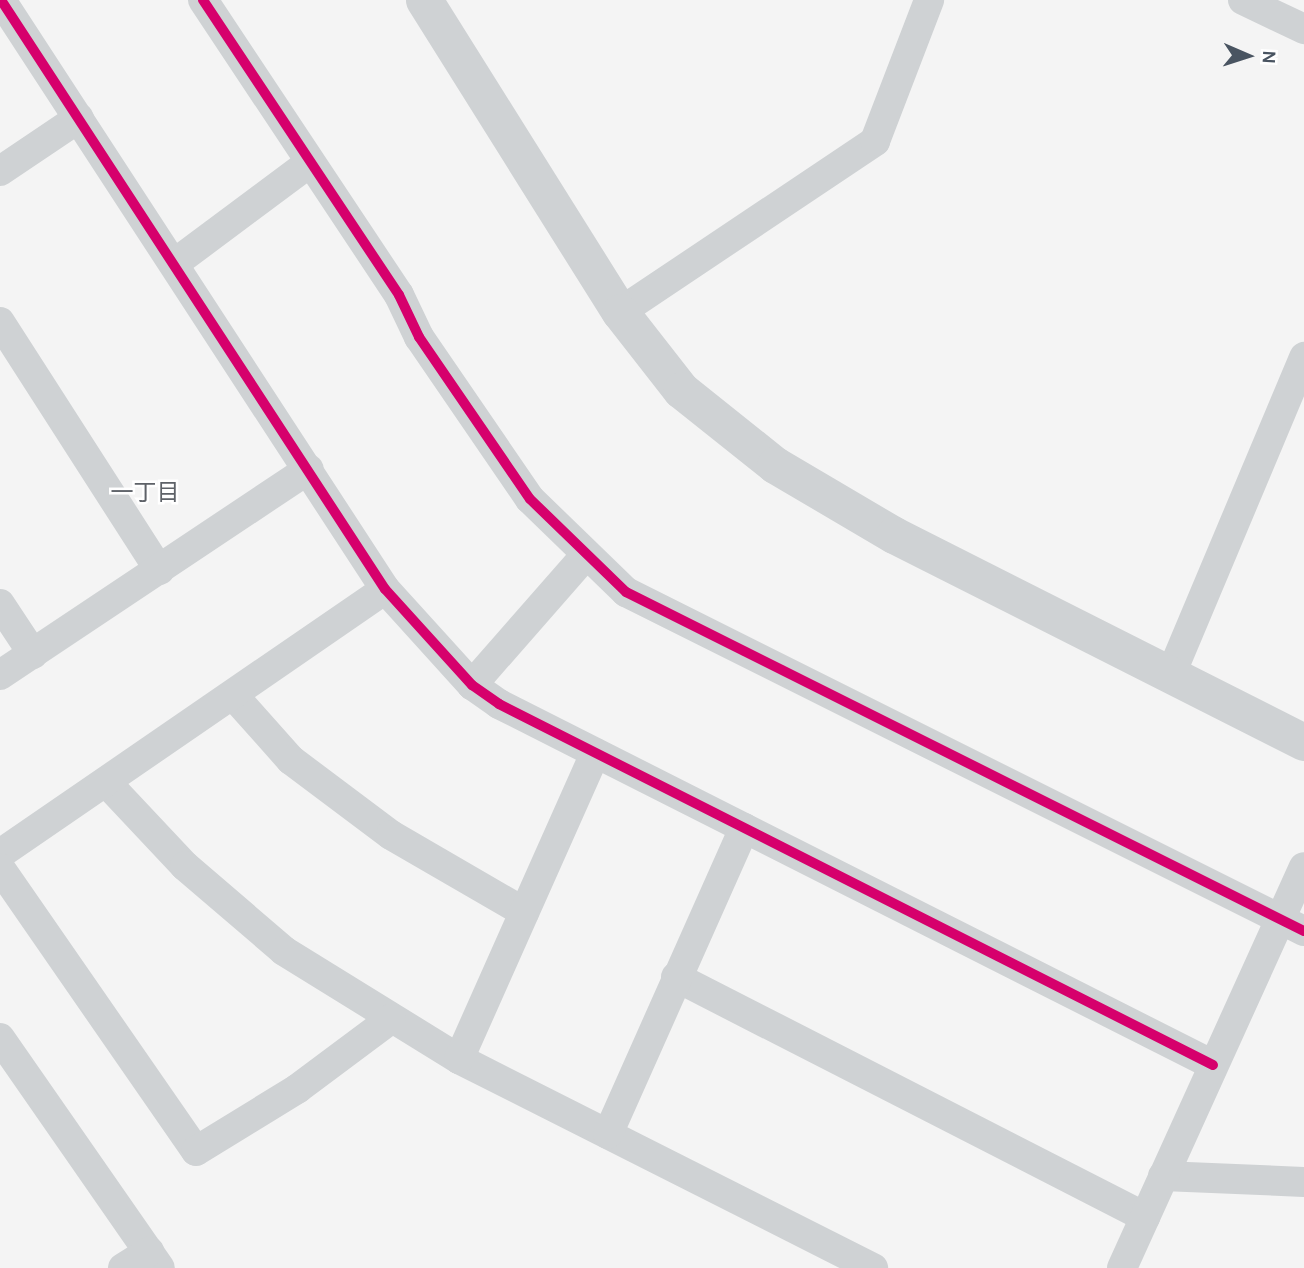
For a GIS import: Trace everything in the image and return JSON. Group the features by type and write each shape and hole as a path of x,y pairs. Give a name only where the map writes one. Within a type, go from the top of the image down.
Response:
{"street":[{"path":"1,0 386,589 472,685 499,704 1213,1065"},
{"path":"203,0 399,295 419,337 530,499 584,556 626,592 1292,924"},
{"path":"424,0 620,312 681,390 775,465 894,535 1304,742"},
{"path":"620,312 875,141 929,0"},
{"path":"1243,0 1304,29"},
{"path":"0,171 79,118"},
{"path":"175,263 309,163"},
{"path":"0,322 159,570"},
{"path":"1171,674 1304,356"},
{"path":"0,676 309,469"},
{"path":"472,685 584,556"},
{"path":"0,854 386,589"},
{"path":"0,604 33,654"},
{"path":"233,695 292,760 391,835 524,912"},
{"path":"459,1059 595,752"},
{"path":"106,782 185,866 284,951 391,1019 459,1059 873,1268"},
{"path":"608,1134 744,828"},
{"path":"1122,1268 1213,1065 1292,924 1304,867"},
{"path":"0,868 196,1151 297,1089 391,1019"},
{"path":"676,977 1145,1217"},
{"path":"0,1038 154,1260 124,1268"},
{"path":"1163,1176 1304,1182"}],"cycle path":[{"path":"1,0 385,589 472,685 499,704 1213,1065"},
{"path":"203,0 399,295 419,337 530,499 626,592 1304,931"}],"district":[{"name":"一丁目","path":"145,493"}]}
